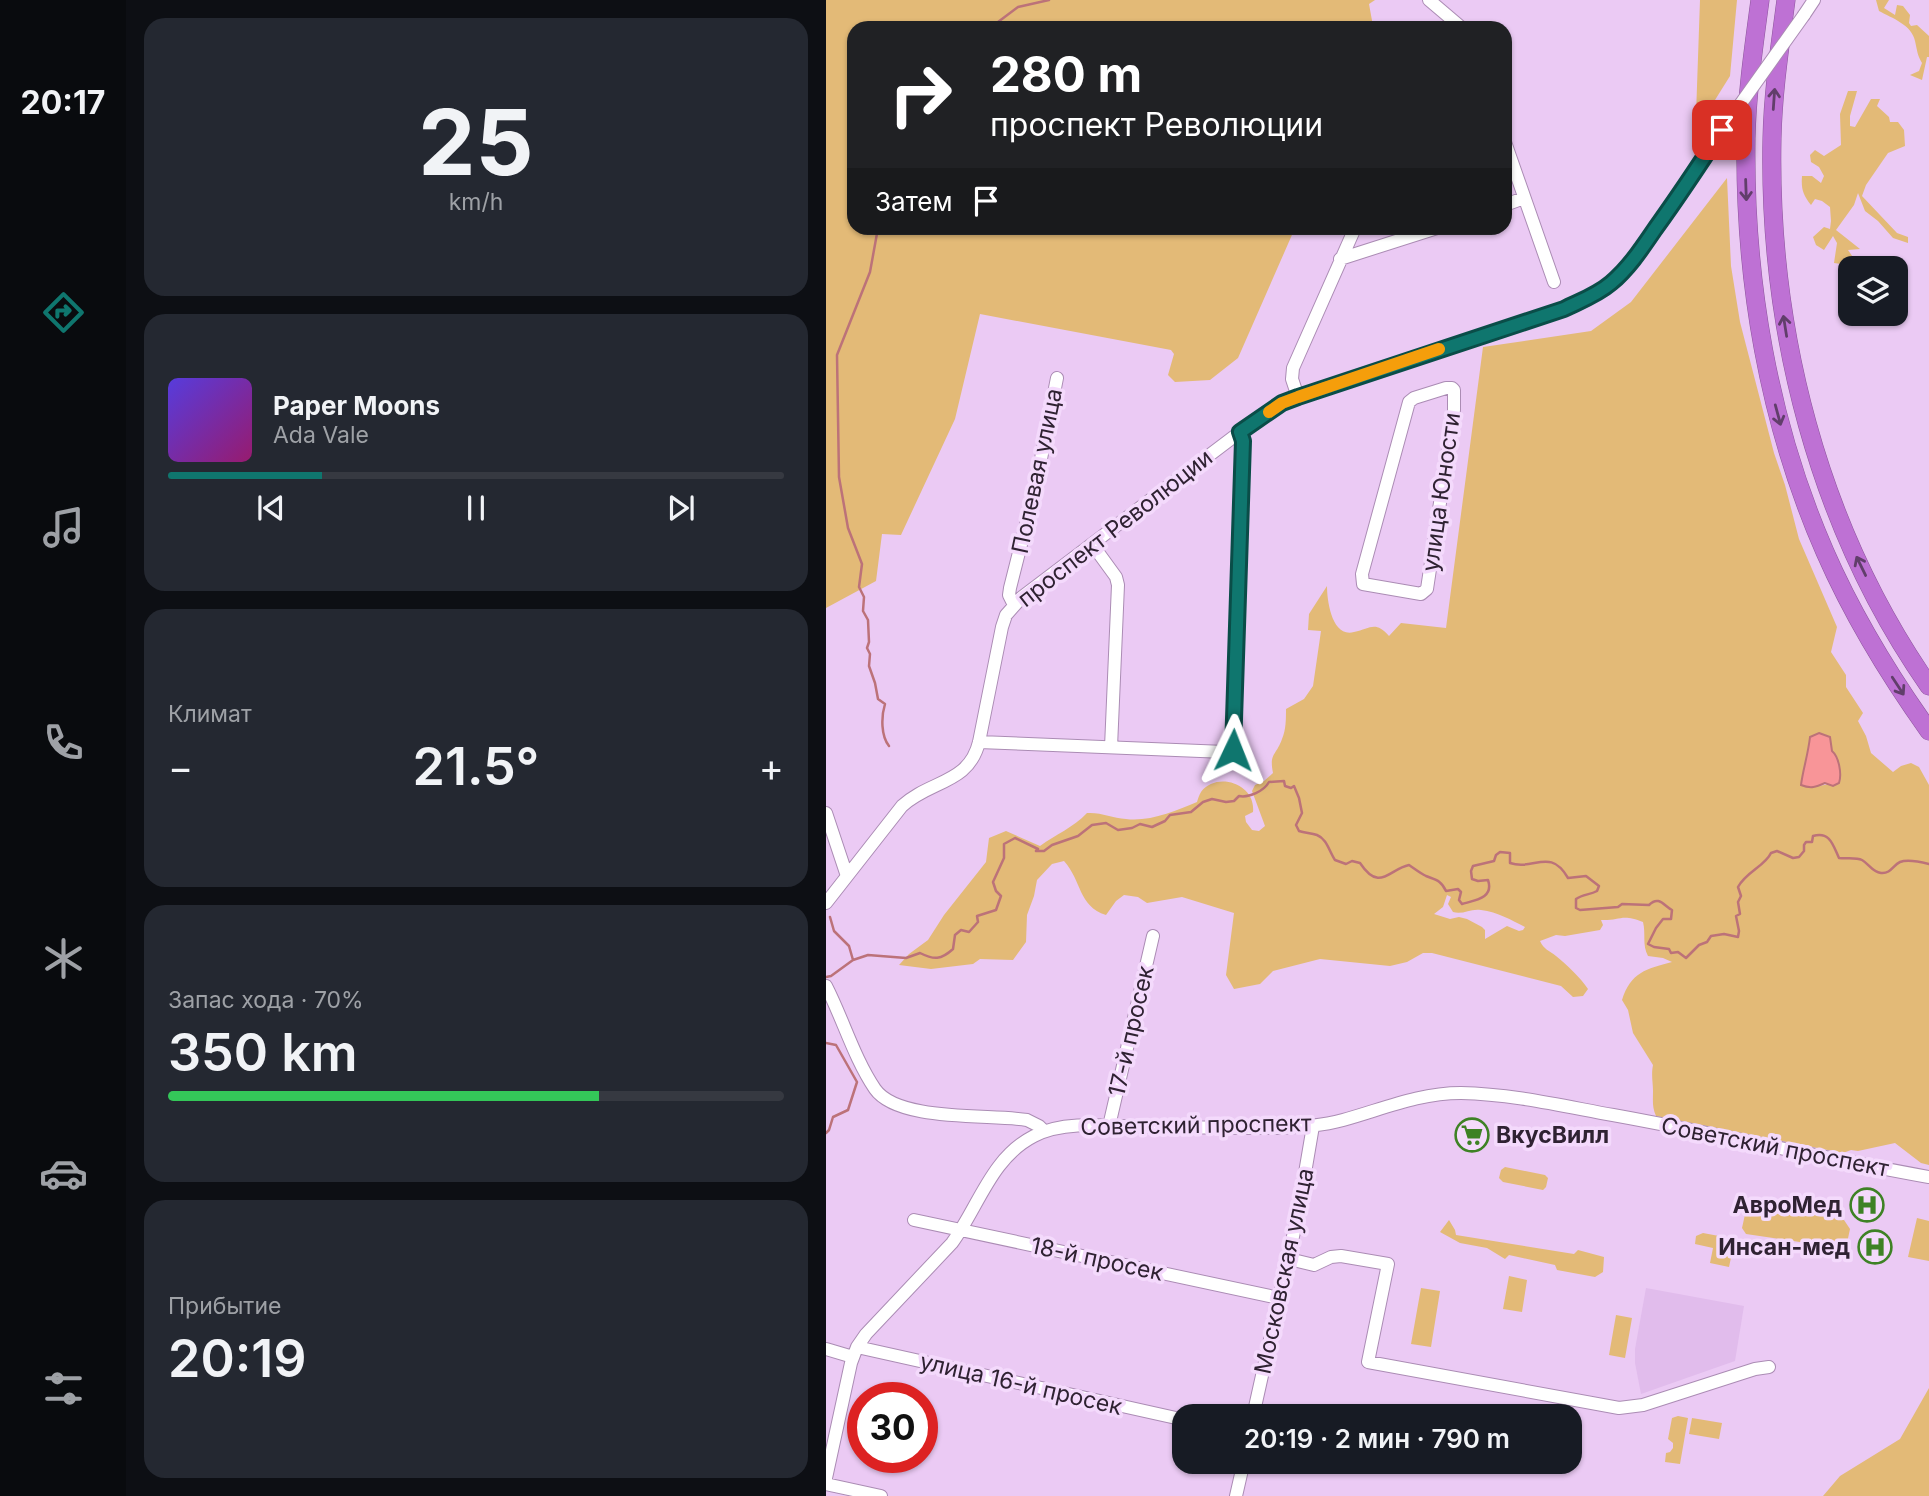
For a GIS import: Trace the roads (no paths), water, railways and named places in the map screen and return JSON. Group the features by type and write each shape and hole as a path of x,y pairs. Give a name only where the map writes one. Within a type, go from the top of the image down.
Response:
{"highway":[{"path":"1760,0 1749,89 1746,158 1751,264 1762,346 1783,432 1813,522 1839,582 1870,639 1929,731"},
{"path":"1786,0 1775,91 1772,181 1776,261 1787,341 1808,425 1849,542 1892,626 1929,686"}],"street":[{"path":"1429,0 1454,21"},
{"name":"проспект Революции","path":"826,903 902,806 912,797 959,774 973,760 1002,627 1006,615 1014,605 1240,432 1282,403 1586,300 1611,283 1622,273 1672,206 1814,0"},
{"path":"1512,163 1555,282"},
{"path":"1512,202 1524,198"},
{"path":"1298,397 1292,379 1293,368 1352,235"},
{"path":"1340,259 1415,235"},
{"name":"Полевая улица","path":"1014,605 1009,595 1010,589 1035,489 1058,378"},
{"name":"улица Юности","path":"1452,388 1454,410 1428,584 1424,592 1421,594 1363,584 1362,574 1372,539 1409,402 1414,398 1452,388"},
{"path":"979,742 1225,752 1233,750 1243,441 1240,432"},
{"path":"1092,544 1116,577 1118,585 1111,747"},
{"path":"826,813 847,876"},
{"name":"17-й просек","path":"1109,1126 1153,936"},
{"path":"826,986 869,1078 884,1098 921,1111 1027,1121 1039,1126 1044,1132"},
{"name":"Советский проспект","path":"826,1478 855,1352 866,1334 961,1230 1006,1155 1044,1132 1066,1127 1109,1126 1313,1126 1343,1120 1423,1096 1480,1094 1508,1096 1641,1120 1929,1177"},
{"name":"Московская улица","path":"1257,1404 1302,1195 1313,1126"},
{"name":"18-й просек","path":"914,1220 1279,1298"},
{"path":"1289,1259 1314,1265 1331,1257 1341,1256 1388,1264 1368,1362 1619,1408 1643,1405 1755,1369 1769,1367"},
{"name":"улица 16-й просек","path":"826,1349 855,1352 1172,1417"},
{"path":"1236,1496 1241,1474"},
{"path":"826,1484 881,1496"}],"waterway":[{"path":"999,21 1018,7 1049,0"},
{"path":"877,235 870,272 837,355 839,477 848,528 862,564 859,587 864,597 863,611 868,620 869,666 878,699 885,704 882,726 889,746"},
{"path":"826,977 853,960 868,955 906,958 920,953 937,958 949,953 953,949 955,935 961,930 969,932 978,922 977,916 996,910 1001,896 993,882 1004,858 1004,844 1015,838 1038,849 1036,851 1044,851 1052,845 1078,836 1092,825 1106,823 1118,830 1140,824 1152,827 1165,821 1170,815 1191,812 1203,802 1212,799 1226,802 1234,801 1239,796 1252,795 1269,782 1284,781 1285,786 1294,786 1302,813 1296,825 1299,831 1320,837 1326,842 1335,860 1346,864 1352,861 1360,863 1373,877 1384,877 1409,865 1438,881 1446,891 1458,889 1461,892 1459,900 1462,904 1478,899 1488,891 1488,880 1472,879 1473,866 1494,861 1500,852 1510,853 1510,863 1519,865 1548,862 1555,864 1568,878 1586,876 1599,886 1597,891 1576,899 1576,908 1580,910 1618,907 1622,904 1649,905 1656,901 1664,904 1672,910 1671,919 1663,919 1648,944 1669,949 1671,953 1678,952 1686,958 1711,936 1724,934 1738,937 1736,916 1740,914 1738,902 1741,896 1738,887 1741,882 1771,853 1777,851 1793,858 1799,857 1804,851 1804,845 1806,842 1812,842 1813,836 1827,837 1839,858 1860,859 1878,872 1887,872 1903,861 1929,864"},
{"path":"830,917 834,931 849,946 853,960"},
{"path":"826,1043 836,1045 857,1082 848,1110 833,1117 826,1133"}],"place":[{"name":"ВкусВилл","path":"1472,1135"},
{"name":"АвроМед","path":"1867,1205"},
{"name":"Инсан-мед","path":"1875,1247"}]}
